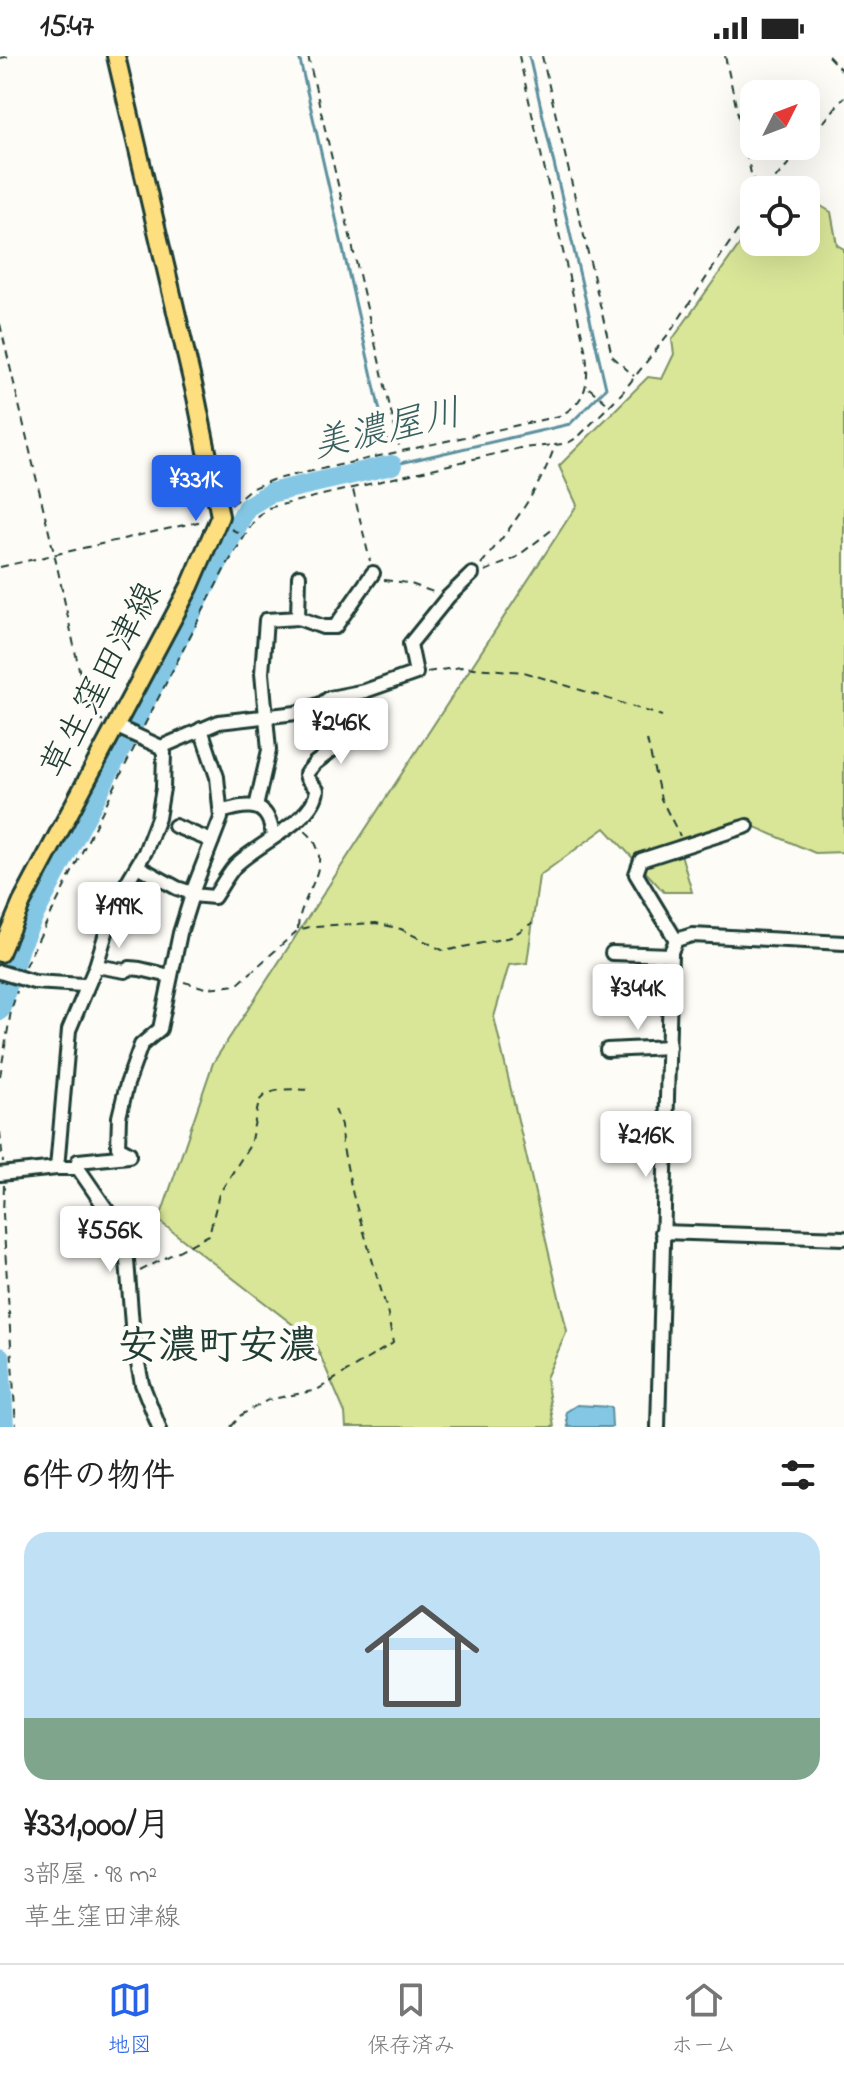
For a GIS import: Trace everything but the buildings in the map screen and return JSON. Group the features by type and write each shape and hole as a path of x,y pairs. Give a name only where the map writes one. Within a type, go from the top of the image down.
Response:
{"main road":[{"path":"116,56 226,522"},
{"name":"草生窪田津線","path":"0,953 22,902 226,522"}],"street":[{"path":"256,807 269,750 262,673 266,620 298,618 323,627 335,627 373,573"},
{"path":"161,747 219,722 296,713 328,699 365,691 416,673 410,644 448,597 472,574"},
{"path":"298,618 299,576"},
{"path":"137,866 177,888 214,897 236,865 295,822 317,797 317,790 306,774 315,763 344,741 328,699"},
{"path":"57,1168 68,1036 77,1007 96,966 115,903 154,832 161,807 164,753 161,747 114,727"},
{"path":"159,1427 142,1384 130,1317 128,1257 122,1236 78,1168 78,1161 129,1156 118,1147 119,1117 127,1084 141,1045 160,1029 180,933 221,818 217,777 201,729"},
{"path":"221,812 246,805 256,807 269,816 273,837"},
{"path":"175,826 212,841"},
{"path":"658,1427 671,955 676,940 636,874 641,860 747,826"},
{"path":"676,940 692,935 844,943"},
{"path":"612,953 671,955"},
{"path":"96,966 125,971 140,969 170,979"},
{"path":"0,972 20,978 83,985 86,988"},
{"path":"607,1050 669,1047"},
{"path":"1,1174 78,1168"},
{"path":"662,1232 844,1238"}],"path":[{"path":"0,58 10,56"},
{"path":"308,56 400,451"},
{"path":"0,567 226,522 250,489 272,480 567,412 589,383 586,353 519,56"},
{"path":"542,56 612,356 635,377"},
{"path":"725,56 752,176"},
{"path":"828,56 844,73"},
{"path":"820,127 844,97"},
{"path":"777,176 792,160"},
{"path":"0,1076 11,1011 27,960 225,568 254,521 268,508 520,448 568,443 578,437 635,377 673,328 740,227"},
{"path":"0,324 88,709 114,727"},
{"path":"587,387 609,405"},
{"path":"472,574 493,550 528,499 555,445"},
{"path":"353,489 373,573 379,579 408,583 448,597"},
{"path":"226,522 244,536"},
{"path":"472,574 514,559 553,529"},
{"path":"416,673 461,667 524,672 662,716"},
{"path":"647,740 657,786 684,846"},
{"path":"295,822 318,847 319,858 317,879 298,919 298,930"},
{"path":"170,979 206,988 237,985 298,930 313,926 376,923 401,929 444,951 511,937 532,923"},
{"path":"128,1276 209,1235 219,1194 250,1145 259,1101 263,1096 282,1091 310,1090"},
{"path":"231,1427 241,1415 268,1400 317,1390 393,1343 387,1310 353,1195 341,1125 335,1109"},
{"path":"0,1132 16,1427"}],"green space":[{"path":"820,205 831,212 837,245 844,249 844,852 815,853 739,820 677,840 692,892 664,892 605,828 539,876 527,963 509,965 494,1017 567,1331 546,1378 554,1427 346,1427 345,1413 314,1341 159,1221 213,1063 577,505 559,466 648,377 662,379 674,354 672,340 740,244 740,256 820,256"}],"water":[{"path":"577,1405 611,1407 612,1427 568,1427 566,1412"}],"waterway":[{"path":"299,56 387,442"},
{"name":"美濃屋川","path":"391,460 392,465 570,424 606,388 529,56"},
{"name":"美濃屋川","path":"0,1010 19,947 32,919 247,507 270,493 392,465"},
{"name":"美濃屋川","path":"0,1357 4,1427"}],"district":[{"name":"安濃町安濃","path":"218,1348"}]}
